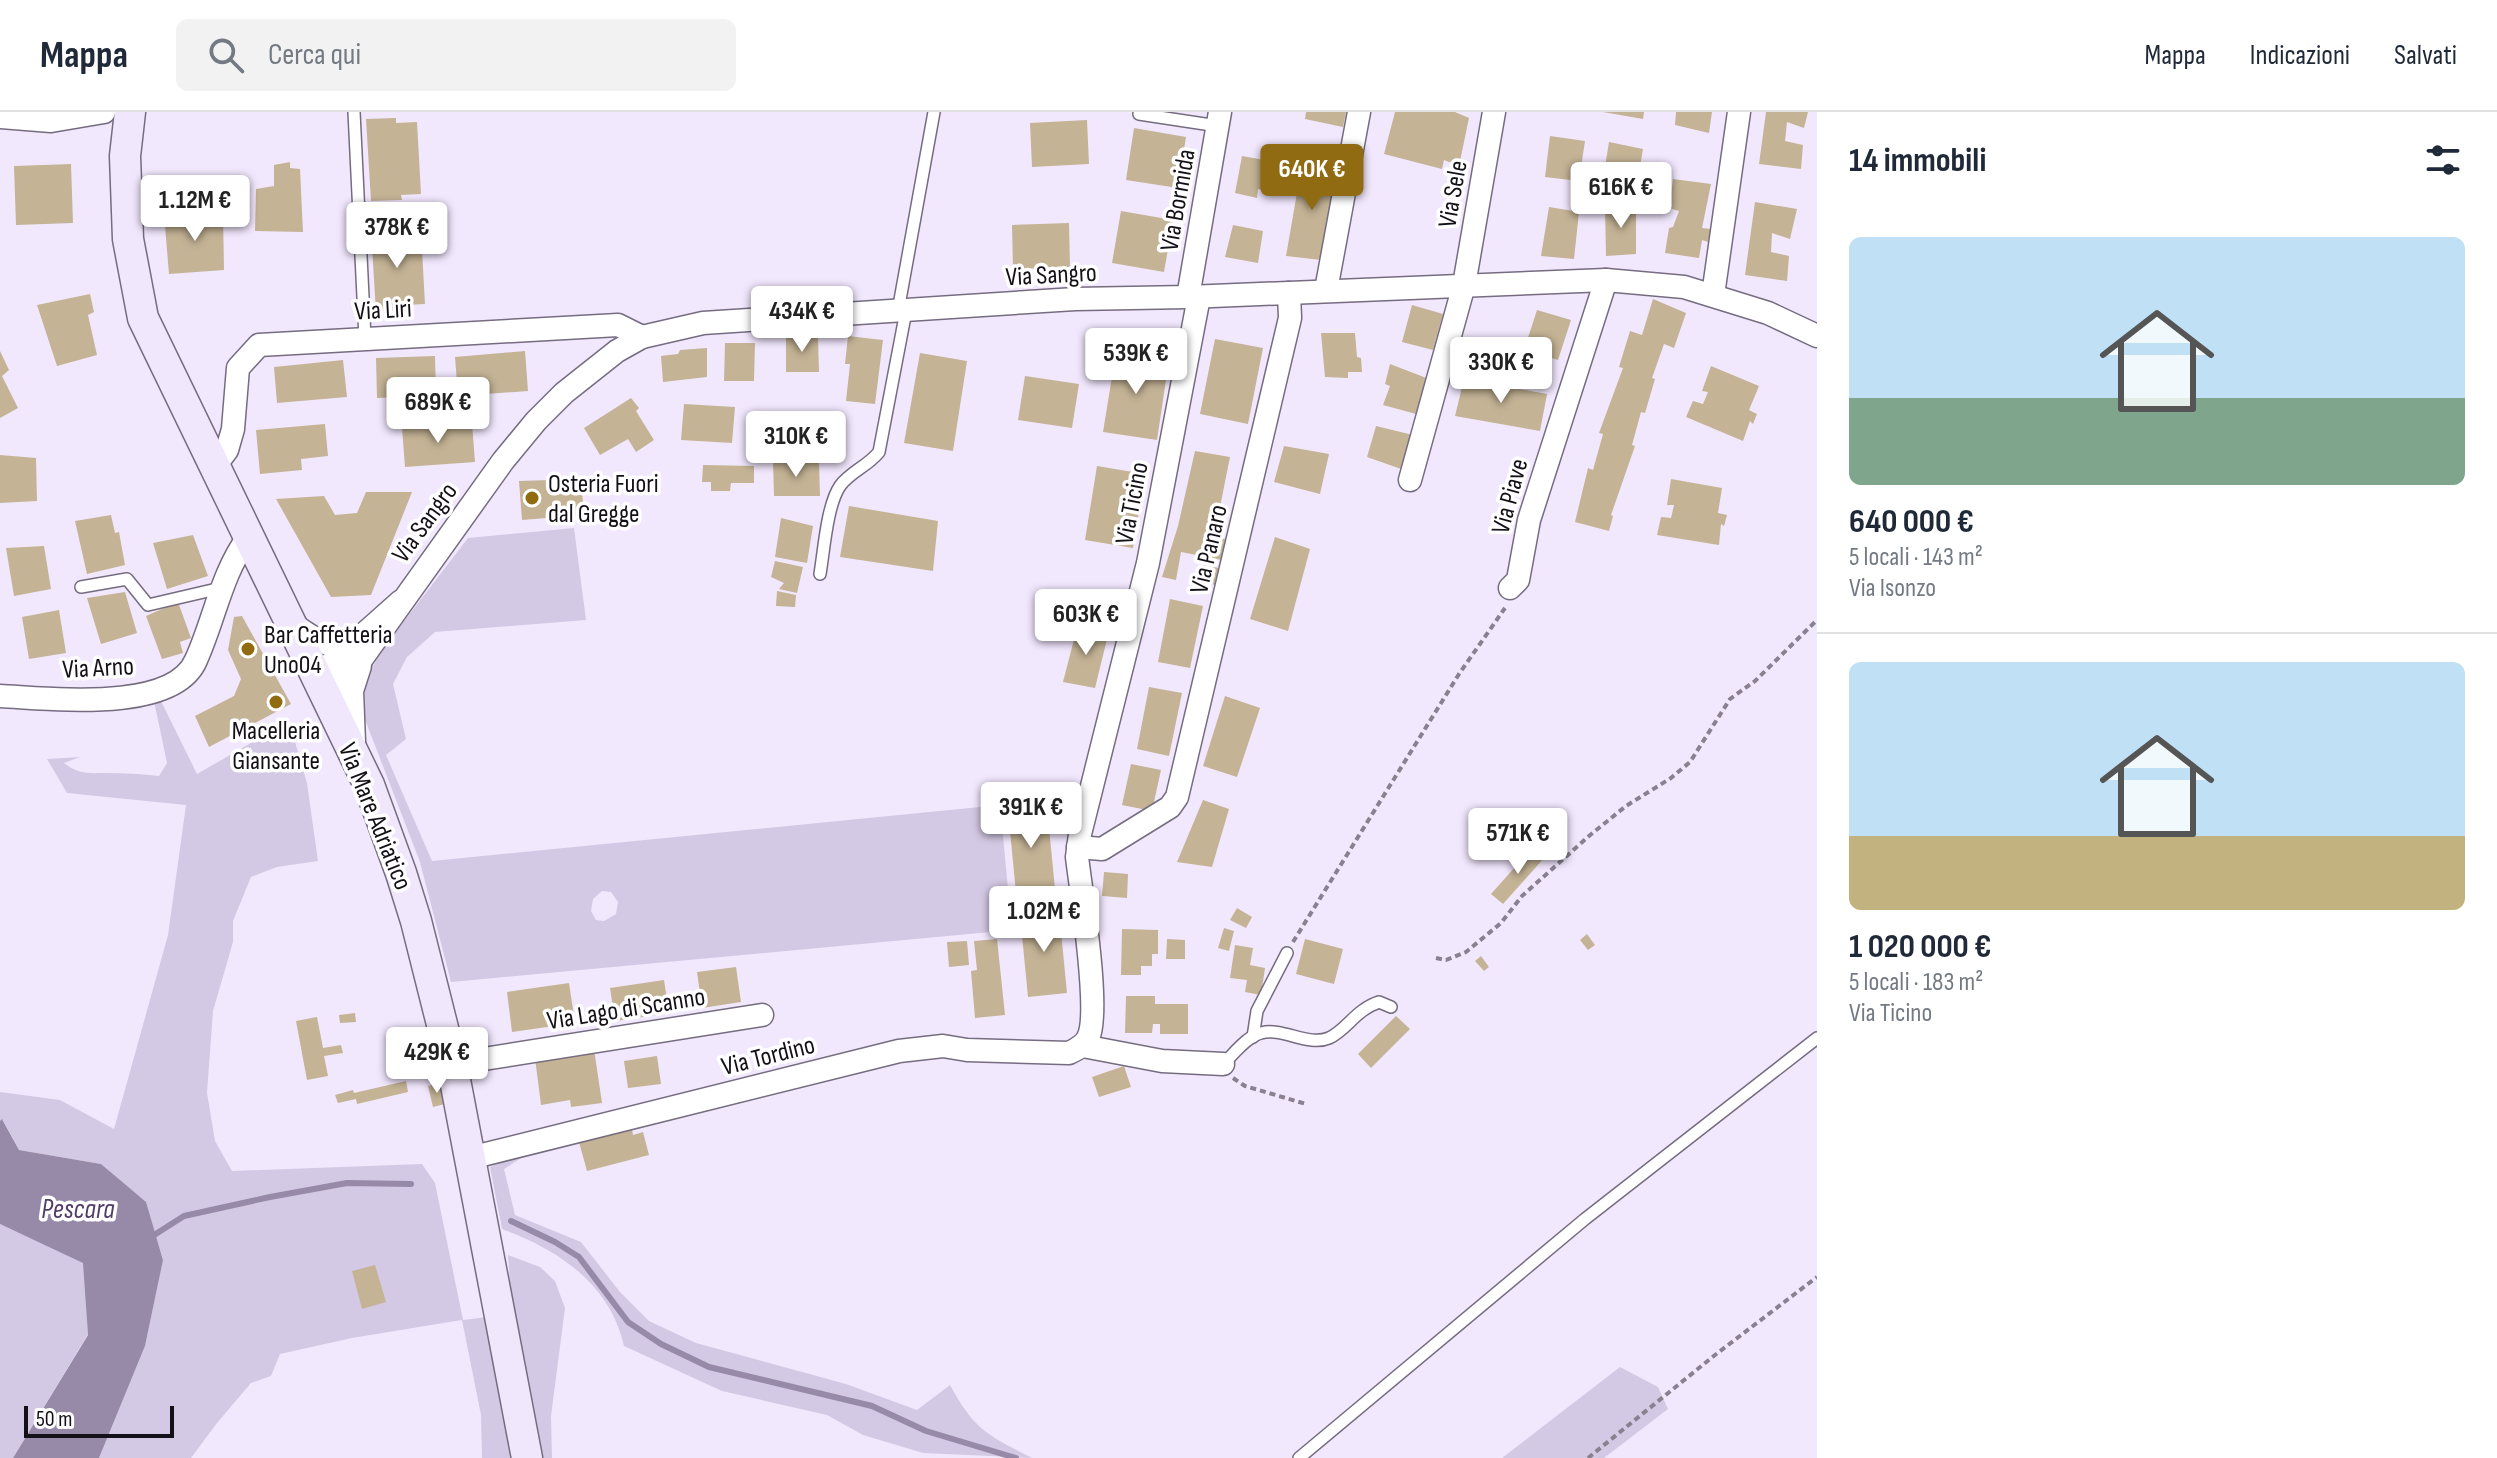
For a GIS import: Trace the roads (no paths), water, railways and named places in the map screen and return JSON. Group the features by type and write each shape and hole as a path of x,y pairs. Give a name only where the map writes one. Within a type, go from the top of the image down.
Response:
{"main road":[{"name":"Via Mare Adriatico","path":"130,112 125,156 128,239 143,318 369,785 416,921 452,1064 527,1458"}],"street":[{"path":"0,117 51,121 104,112"},
{"path":"1326,290 1359,112"},
{"name":"Via Sele","path":"1410,480 1464,285 1494,112"},
{"path":"1713,295 1739,112"},
{"name":"Via Bormida","path":"1194,297 1219,119"},
{"name":"Via Sangro","path":"323,690 348,678 358,651 401,601 536,421 595,368 642,337 703,323 1075,299 1606,280 1684,287 1768,313 1817,336"},
{"name":"Via Piave","path":"1510,588 1518,580 1529,520 1606,280"},
{"name":"Via Panaro","path":"1078,847 1102,849 1170,807 1177,797 1290,318 1289,293"},
{"name":"Via Ticino","path":"1083,1046 1090,1036 1093,998 1078,847 1148,563 1194,297"},
{"name":"Via Liri","path":"215,466 227,450 233,429 238,368 259,345 618,325 642,337"},
{"name":"Via Arno","path":"0,696 100,700 137,696 172,685 195,664 234,556 249,536"},
{"path":"291,623 316,641 358,651"},
{"name":"Via Sangro","path":"355,756 352,691 358,651"},
{"name":"Via Lago di Scanno","path":"452,1064 762,1015"},
{"name":"Via Tordino","path":"470,1158 899,1051 943,1046 967,1050 1069,1053 1083,1046"},
{"path":"1083,1046 1162,1061 1223,1064"}],"lane":[{"path":"354,112 365,338"},
{"path":"820,574 834,497 841,483 872,461 879,452 934,112"},
{"path":"1139,114 1219,119"},
{"path":"81,587 127,579 148,605 221,588"},
{"path":"1253,1037 1257,1011 1287,953"},
{"path":"1223,1064 1262,1032 1316,1040 1330,1038 1366,1006 1379,1002 1391,1007"},
{"path":"1299,1458 1585,1219 1817,1038"}],"water":[{"name":"Pescara","path":"2,1119 19,1150 101,1164 146,1202 163,1260 145,1346 99,1458 13,1458 88,1335 83,1263 0,1224"}],"waterway":[{"path":"151,1237 184,1216 270,1197 347,1183 411,1184"},
{"path":"511,1221 579,1257 628,1322 661,1344 709,1367 872,1406 926,1431 1016,1458"}],"place":[{"name":"Osteria Fuori dal Gregge","path":"532,498"},
{"name":"Bar Caffetteria Uno04","path":"248,649"},
{"name":"Macelleria Giansante","path":"276,702"}]}
